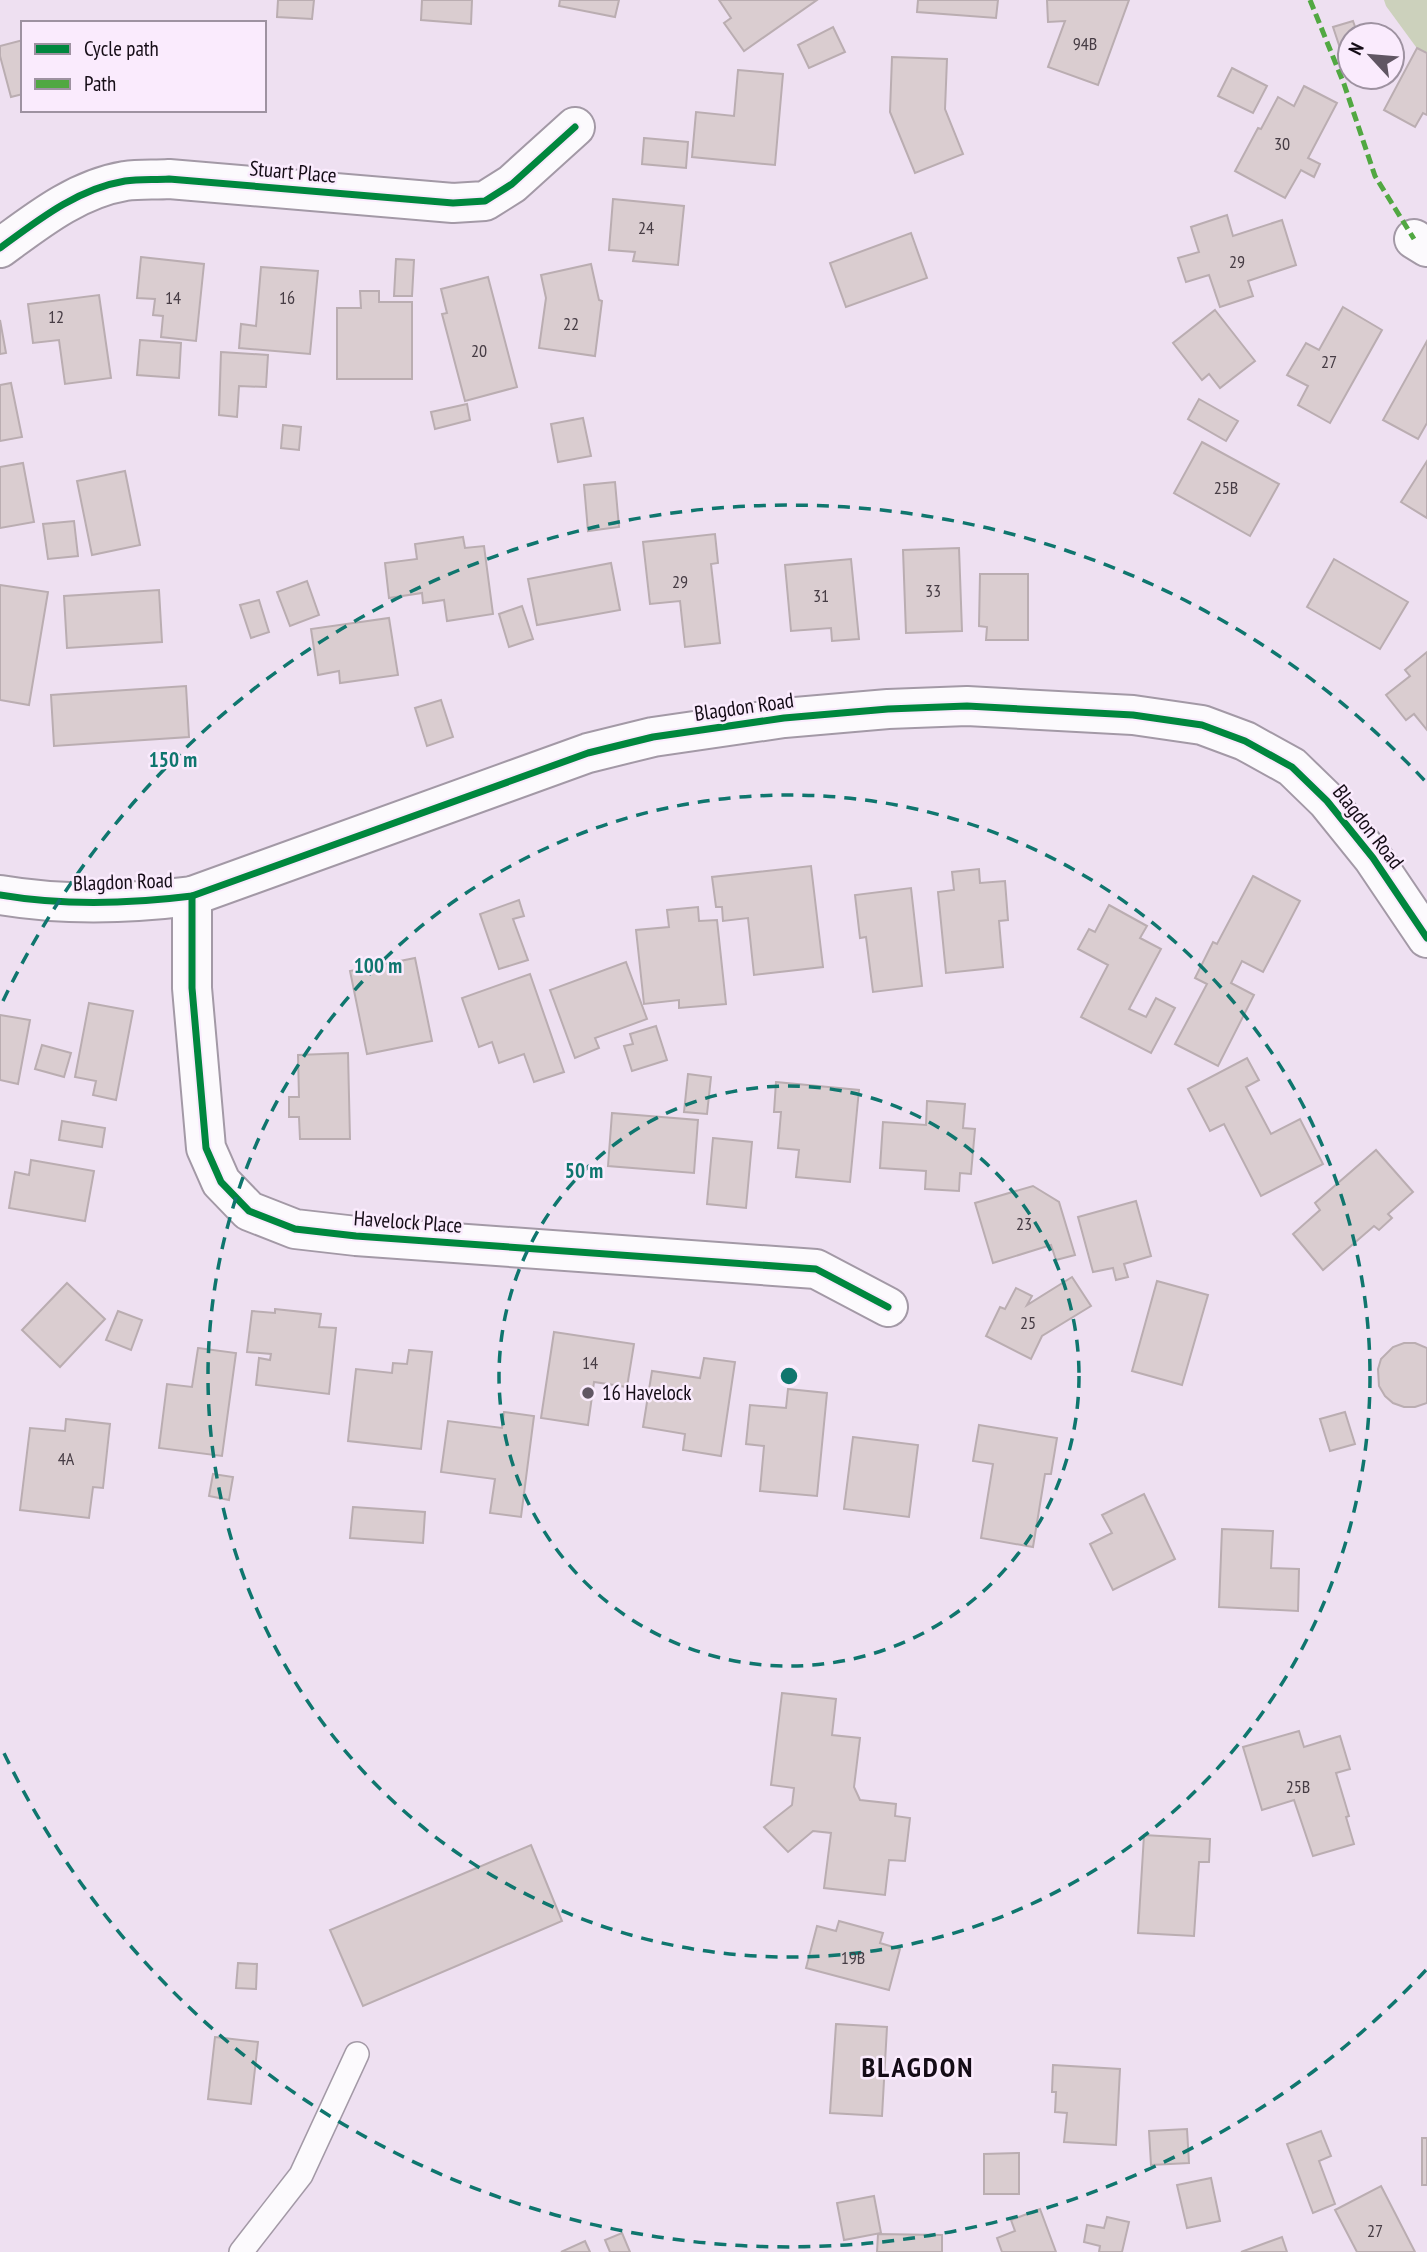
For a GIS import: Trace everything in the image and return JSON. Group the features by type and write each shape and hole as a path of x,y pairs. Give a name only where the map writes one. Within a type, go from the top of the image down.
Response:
{"street":[{"name":"Stuart Place","path":"0,248 48,213 84,193 125,181 169,179 453,203 485,201 512,184 575,127"},
{"name":"Blagdon Road","path":"0,895 93,903 141,902 192,896 588,753 653,737 784,718 888,709 967,706 1133,715 1202,725 1245,741 1292,766 1327,801 1373,858 1427,938"},
{"name":"Havelock Place","path":"192,896 192,988 206,1148 221,1182 249,1212 295,1229 356,1236 816,1269 888,1307"}],"lane":[{"path":"241,2252 301,2175 357,2054"}],"green space":[{"path":"1384,0 1427,0 1427,62 1406,33 1406,21 1397,21"}],"building":[{"path":"278,0 314,0 312,19 277,17"},
{"path":"422,0 472,0 471,24 421,20"},
{"path":"560,0 619,0 615,17 559,6"},
{"path":"719,0 817,0 744,51 724,23 731,18"},
{"path":"918,0 998,0 996,18 917,12"},
{"path":"1047,0 1129,0 1098,85 1048,67 1065,21 1048,22"},
{"path":"833,27 845,52 809,68 798,45"},
{"path":"21,41 21,94 11,97 0,56 0,46"},
{"path":"1417,48 1427,53 1427,115 1423,113 1415,127 1384,110 1394,91 1406,91 1406,69"},
{"path":"892,57 947,59 945,109 963,154 915,173 890,112"},
{"path":"1232,68 1267,86 1253,113 1218,96"},
{"path":"738,70 783,74 775,165 692,157 696,112 734,116"},
{"path":"1304,86 1337,103 1308,158 1320,164 1314,177 1301,170 1285,198 1235,171 1278,97 1294,106"},
{"path":"644,138 688,142 686,168 642,164"},
{"path":"613,199 684,206 678,265 633,261 635,252 609,250"},
{"path":"1227,215 1233,236 1282,220 1296,265 1248,281 1253,296 1220,307 1209,275 1186,282 1178,258 1199,252 1191,227"},
{"path":"911,233 927,278 846,307 830,263"},
{"path":"141,257 204,264 196,341 161,337 163,316 153,315 155,299 137,298"},
{"path":"396,259 414,260 412,296 394,296"},
{"path":"591,264 599,300 602,301 595,356 539,348 546,298 541,275"},
{"path":"261,267 318,271 310,354 239,348 241,324 256,326"},
{"path":"488,277 517,387 465,401 442,314 447,313 441,289"},
{"path":"360,291 379,291 379,302 412,302 412,379 337,379 337,308 361,308"},
{"path":"99,295 111,378 65,384 59,340 33,343 28,304"},
{"path":"1343,307 1382,330 1330,423 1298,405 1308,386 1287,375 1306,343 1319,350"},
{"path":"1215,310 1255,361 1220,388 1209,374 1202,380 1173,343"},
{"path":"0,320 6,353 0,354"},
{"path":"140,340 181,343 179,378 137,375"},
{"path":"1427,341 1427,423 1418,439 1383,420"},
{"path":"221,352 268,355 266,387 239,386 237,417 219,415"},
{"path":"11,383 22,437 0,441 0,385"},
{"path":"1199,399 1238,421 1226,441 1188,419"},
{"path":"467,404 470,420 435,429 431,412"},
{"path":"583,418 591,456 558,462 551,424"},
{"path":"283,425 301,427 299,450 281,448"},
{"path":"1202,442 1279,484 1250,536 1174,493"},
{"path":"1427,461 1427,518 1401,502"},
{"path":"23,463 34,522 0,528 0,467"},
{"path":"125,471 140,545 92,555 77,481"},
{"path":"615,482 619,527 588,531 584,485"},
{"path":"74,521 78,556 48,559 43,524"},
{"path":"715,534 718,563 711,564 720,643 685,647 680,601 650,604 643,542"},
{"path":"463,537 465,548 484,546 493,614 447,621 444,600 423,603 422,593 389,598 385,563 417,559 415,544"},
{"path":"959,548 962,631 906,633 903,550"},
{"path":"851,559 859,639 832,641 831,628 791,631 785,565"},
{"path":"1334,559 1408,602 1380,649 1307,607"},
{"path":"611,563 620,610 537,625 528,579"},
{"path":"980,574 1028,574 1028,640 986,640 987,627 979,626"},
{"path":"307,581 319,615 290,626 277,592"},
{"path":"0,585 48,592 29,705 0,700"},
{"path":"159,590 162,642 67,648 64,596"},
{"path":"259,600 269,632 251,638 240,605"},
{"path":"522,606 533,639 509,647 499,614"},
{"path":"389,618 398,675 340,683 339,671 318,675 311,629"},
{"path":"1427,652 1427,730 1414,714 1406,720 1386,695 1410,676 1405,670"},
{"path":"186,686 189,737 54,746 51,695"},
{"path":"441,700 453,737 427,746 415,708"},
{"path":"811,866 823,967 754,975 748,918 723,921 722,907 716,907 712,877"},
{"path":"979,869 980,883 1005,881 1008,920 999,921 1003,967 946,973 938,892 954,890 952,872"},
{"path":"1253,876 1300,901 1263,972 1242,961 1231,983 1254,995 1218,1066 1175,1044 1207,984 1195,978 1213,942 1217,944"},
{"path":"911,888 922,986 873,992 866,937 860,938 855,895"},
{"path":"519,900 524,916 513,919 528,960 499,969 480,914"},
{"path":"1109,905 1147,926 1140,938 1161,949 1129,1009 1146,1017 1156,998 1175,1008 1151,1053 1081,1017 1108,965 1078,949 1089,929 1095,932"},
{"path":"698,907 699,921 717,920 726,1004 679,1008 679,1000 644,1004 636,930 669,927 667,910"},
{"path":"415,958 432,1041 367,1054 350,971"},
{"path":"626,962 647,1019 595,1038 599,1048 575,1058 550,990"},
{"path":"530,974 564,1072 534,1082 524,1054 499,1063 492,1042 479,1047 462,998"},
{"path":"89,1003 133,1011 116,1100 93,1095 96,1081 75,1077"},
{"path":"0,1015 30,1020 18,1084 0,1080"},
{"path":"656,1026 667,1060 632,1071 624,1046 633,1044 630,1034"},
{"path":"42,1045 71,1053 64,1077 35,1069"},
{"path":"348,1053 350,1139 300,1139 299,1117 289,1117 289,1097 299,1097 298,1055"},
{"path":"1247,1058 1259,1080 1246,1087 1271,1134 1300,1119 1323,1164 1261,1196 1224,1124 1210,1131 1188,1089"},
{"path":"688,1074 711,1077 707,1114 684,1112"},
{"path":"776,1082 859,1090 850,1182 796,1177 799,1150 778,1148 781,1112 774,1112"},
{"path":"927,1101 965,1104 963,1128 975,1129 971,1174 960,1173 959,1191 925,1189 926,1171 880,1168 883,1122 926,1125"},
{"path":"612,1113 698,1120 694,1173 608,1166"},
{"path":"62,1121 105,1128 102,1147 59,1140"},
{"path":"713,1138 752,1142 746,1208 707,1204"},
{"path":"1376,1150 1413,1192 1388,1214 1392,1218 1379,1230 1374,1226 1323,1270 1293,1234 1320,1210 1315,1203"},
{"path":"31,1160 94,1171 85,1221 9,1208 15,1172 29,1175"},
{"path":"1033,1186 1059,1202 1075,1255 1056,1260 1051,1245 993,1263 975,1203"},
{"path":"1136,1201 1151,1256 1124,1264 1128,1277 1116,1280 1113,1268 1093,1272 1078,1217"},
{"path":"1072,1277 1091,1306 1042,1336 1031,1359 986,1336 1000,1307 1005,1309 1016,1288 1032,1296 1027,1305"},
{"path":"1157,1281 1208,1295 1182,1385 1132,1371"},
{"path":"67,1283 105,1319 60,1367 22,1330"},
{"path":"275,1309 321,1314 319,1327 336,1328 329,1394 256,1385 259,1358 270,1360 271,1354 247,1352 252,1311 275,1313"},
{"path":"118,1311 142,1320 131,1350 106,1340"},
{"path":"554,1332 634,1344 627,1387 594,1382 588,1425 541,1418"},
{"path":"1415,1343 1427,1348 1427,1403 1404,1407 1385,1396 1379,1386 1378,1369 1381,1359 1393,1347"},
{"path":"198,1348 236,1353 222,1456 159,1448 167,1384 192,1387"},
{"path":"409,1350 432,1352 421,1449 348,1441 356,1369 392,1373 393,1363 407,1364"},
{"path":"704,1358 735,1362 721,1456 683,1450 685,1434 643,1427 652,1371 700,1378"},
{"path":"788,1389 827,1393 817,1496 760,1491 764,1446 746,1444 750,1405 786,1408"},
{"path":"504,1412 534,1416 521,1517 490,1513 495,1479 441,1472 448,1421 502,1428"},
{"path":"1345,1412 1355,1444 1330,1451 1320,1419"},
{"path":"66,1419 110,1424 103,1488 93,1487 89,1518 20,1510 30,1428 65,1431"},
{"path":"979,1425 1057,1438 1051,1474 1045,1474 1033,1547 981,1538 993,1464 973,1461"},
{"path":"853,1437 918,1445 909,1517 844,1509"},
{"path":"213,1474 233,1477 229,1500 209,1496"},
{"path":"1144,1494 1175,1559 1113,1590 1090,1544 1112,1533 1102,1515"},
{"path":"353,1507 425,1512 423,1543 350,1538"},
{"path":"1222,1529 1273,1531 1271,1568 1299,1569 1298,1611 1219,1607"},
{"path":"782,1693 836,1699 832,1735 860,1738 854,1787 860,1800 896,1804 895,1816 910,1818 905,1861 889,1860 885,1895 824,1888 831,1833 813,1831 788,1852 764,1827 792,1805 794,1788 771,1785"},
{"path":"1299,1731 1304,1747 1340,1736 1350,1769 1336,1773 1354,1844 1313,1856 1294,1800 1262,1810 1243,1747"},
{"path":"1144,1835 1210,1839 1209,1862 1199,1862 1194,1936 1138,1933"},
{"path":"531,1845 562,1921 363,2006 330,1930"},
{"path":"839,1921 883,1933 880,1943 900,1949 889,1990 806,1968 817,1926 836,1931"},
{"path":"238,1963 257,1964 256,1989 236,1988"},
{"path":"836,2024 887,2027 882,2116 830,2113"},
{"path":"215,2037 258,2042 251,2104 208,2099"},
{"path":"1053,2065 1120,2069 1116,2145 1064,2142 1067,2113 1055,2112 1056,2092 1052,2092"},
{"path":"1187,2129 1189,2163 1151,2165 1149,2131"},
{"path":"1321,2131 1331,2156 1319,2161 1335,2204 1313,2213 1287,2144"},
{"path":"1422,2138 1427,2138 1427,2185 1422,2185"},
{"path":"1019,2153 1019,2194 984,2194 984,2154"},
{"path":"1211,2178 1220,2221 1187,2228 1177,2185"},
{"path":"1381,2186 1415,2252 1357,2252 1335,2210"},
{"path":"874,2196 881,2233 844,2240 837,2203"},
{"path":"1040,2209 1056,2252 1002,2252 997,2238 1015,2231 1011,2220"},
{"path":"1107,2217 1129,2222 1122,2252 1099,2252 1100,2246 1084,2242 1087,2225 1104,2228"},
{"path":"622,2233 630,2252 610,2252 605,2240"},
{"path":"878,2234 942,2235 942,2252 877,2252"},
{"path":"1282,2237 1287,2252 1241,2252"},
{"path":"585,2241 590,2252 561,2252"}],"marked path":[{"path":"1310,0 1344,84 1375,176 1414,239"}],"cycle path":[{"path":"0,248 74,198 107,185 130,180 169,179 453,203 485,201 512,184 575,127"},
{"path":"0,895 96,903 192,896 588,753 653,737 784,718 888,709 967,706 1133,715 1202,725 1245,741 1292,767 1327,801 1373,858 1427,938"},
{"path":"192,896 192,988 206,1148 221,1182 249,1211 295,1229 356,1236 816,1269 888,1307"}],"place":[{"name":"16 Havelock","path":"588,1393"}],"district":[{"name":"BLAGDON","path":"918,2067"}]}
